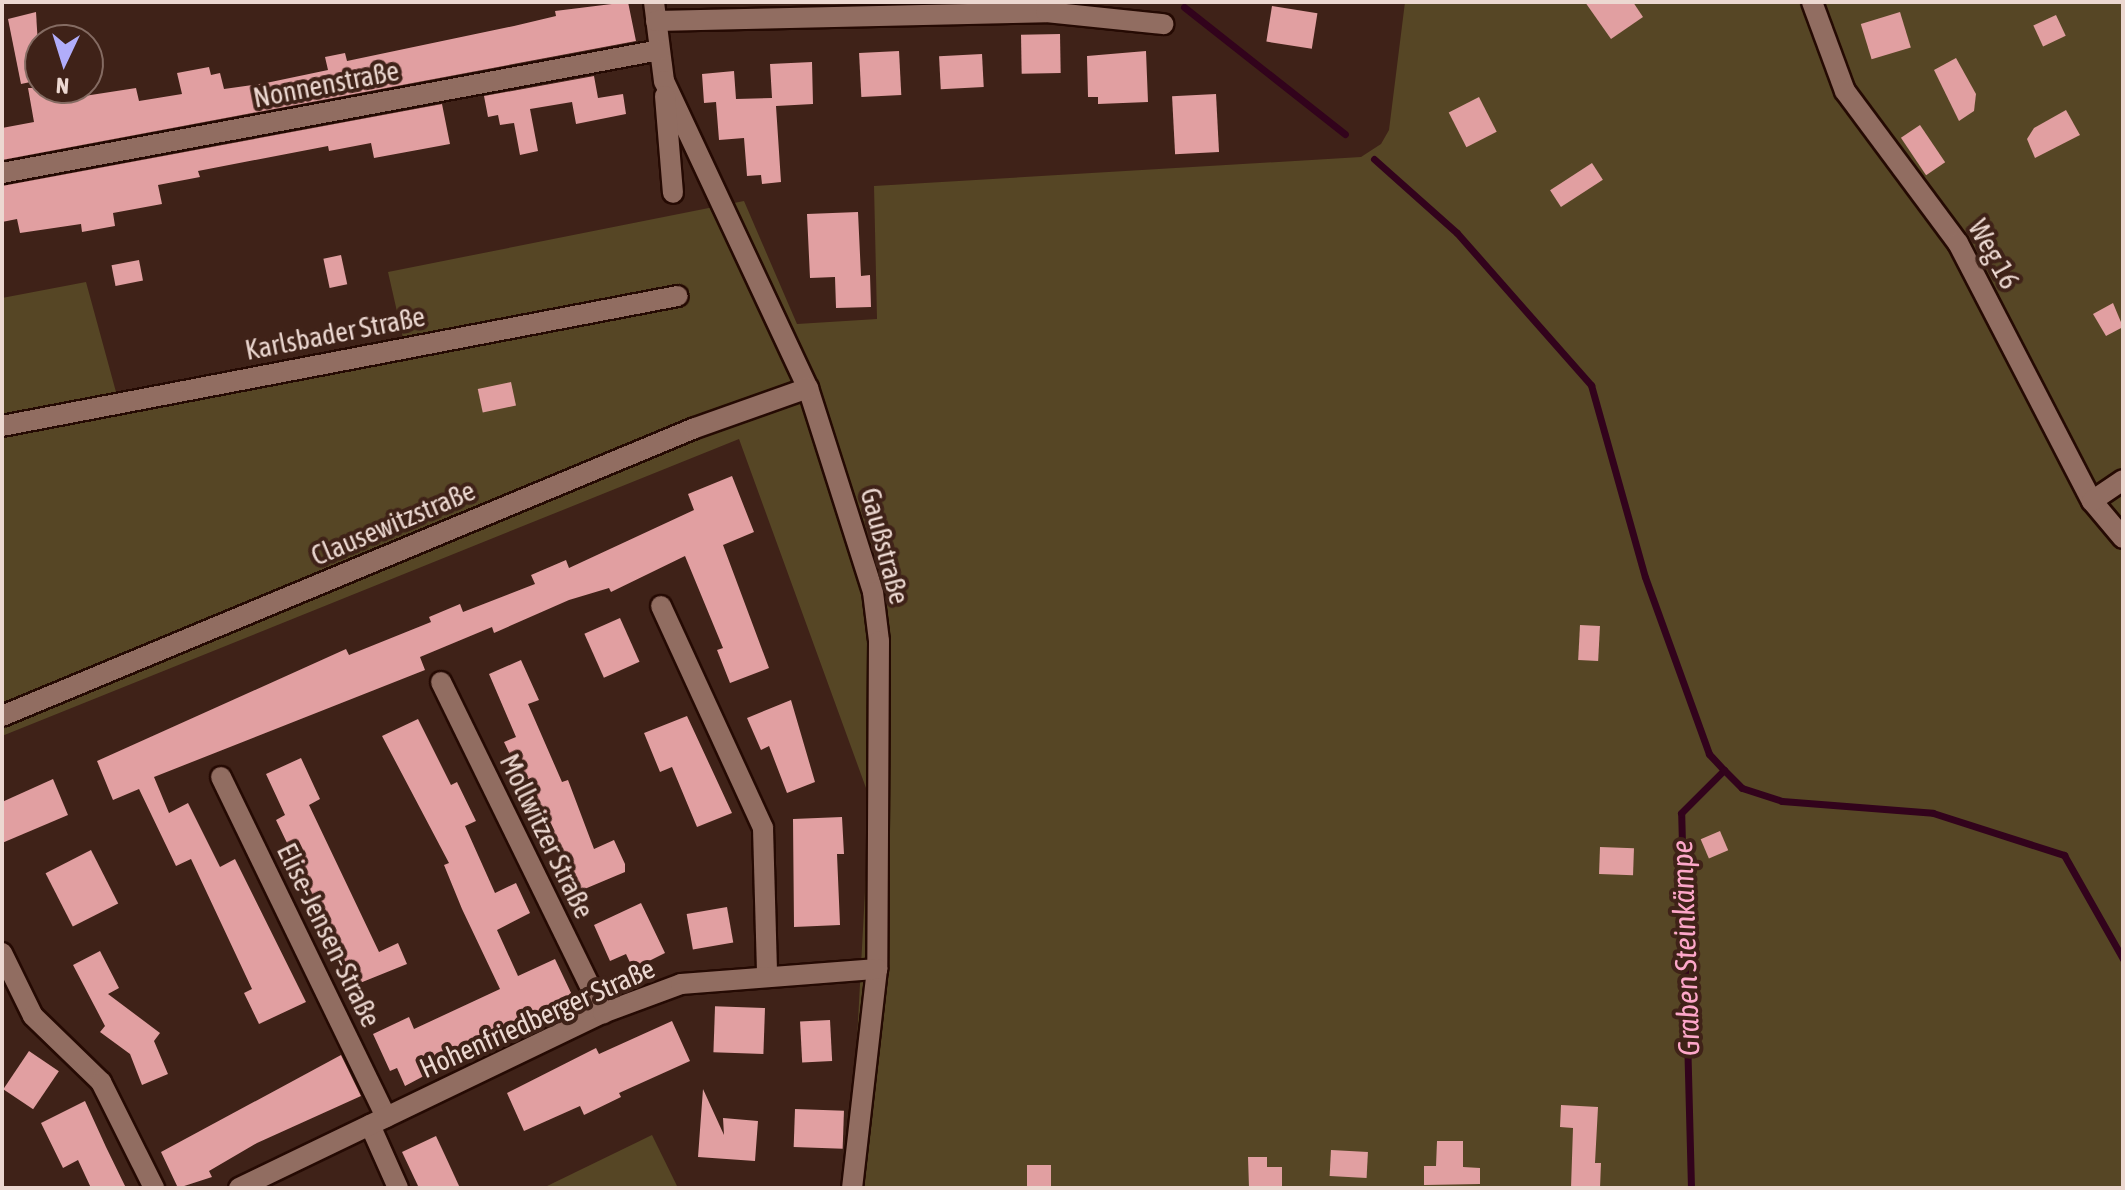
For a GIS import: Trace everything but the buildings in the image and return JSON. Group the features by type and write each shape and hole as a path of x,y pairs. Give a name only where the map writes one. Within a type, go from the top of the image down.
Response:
{"street":[{"name":"Weg 16","path":"1812,2 1845,91 1958,243 2092,501 2123,538"},
{"path":"655,12 1046,7 1163,24"},
{"name":"Gaußstraße","path":"655,12 664,81 808,388 873,592 879,641 877,969 852,1188"},
{"name":"Nonnenstraße","path":"2,173 660,50"},
{"path":"664,81 673,193"},
{"name":"Karlsbader Straße","path":"2,426 678,296"},
{"name":"Clausewitzstraße","path":"2,716 695,428 808,388"},
{"path":"2092,501 2123,480"},
{"path":"661,606 763,828 767,973"},
{"name":"Mollwitzer Straße","path":"441,682 603,1013"},
{"name":"Elise-Jensen-Straße","path":"221,777 378,1121 398,1188"},
{"path":"2,953 33,1016 101,1082 154,1188"},
{"name":"Hohenfriedberger Straße","path":"239,1188 603,1013 681,984 767,973 877,969"}],"shaded area":[{"path":"1405,2 2123,2 2123,1188 849,1188 870,799 739,439 2,736 2,298 86,282 116,392 403,338 388,272 744,201 797,324 877,319 874,186 1361,157 1381,144 1389,130"},
{"path":"652,1135 678,1188 543,1188"}],"waterway":[{"path":"1184,7 1345,134"},
{"path":"1374,159 1457,233 1591,385 1645,577 1709,754 1724,770"},
{"name":"Graben Steinkämpe","path":"1691,1188 1681,813 1724,770 1742,788 1782,801 1933,813 2064,855 2123,959"}]}
